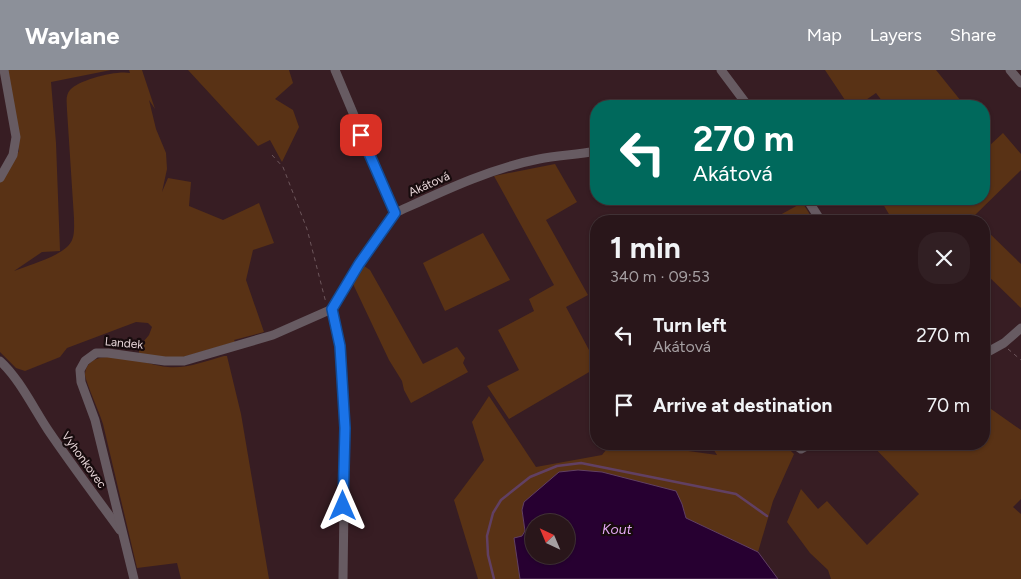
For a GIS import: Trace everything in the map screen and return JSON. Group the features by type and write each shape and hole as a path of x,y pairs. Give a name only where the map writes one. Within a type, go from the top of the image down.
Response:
{"street":[{"path":"0,178 13,155 16,137 4,70"},
{"path":"335,70 389,204 395,213 359,264 330,310 340,346 345,428 343,579"},
{"path":"721,70 744,100"},
{"path":"1010,70 1021,83"},
{"name":"Akátová","path":"395,213 461,183 502,168 540,158 590,153"},
{"name":"Landek","path":"122,533 95,420 81,382 80,370 85,361 96,354 108,353 165,361 184,360 273,335 330,310"},
{"path":"990,349 1004,343 1021,328"},
{"name":"Vyhonkovec","path":"0,361 27,397 47,430 122,533 134,579"}],"path":[{"path":"272,155 283,167 307,229 330,310"},
{"path":"1004,343 1021,360"}],"shaded area":[{"path":"4,70 111,70 51,82 56,143 60,251 42,252 14,271 61,252 71,242 73,237 74,218 68,92 74,86 98,77 124,72 130,73 129,70 142,70 155,109 149,100 156,129 166,153 167,169 162,192 168,178 191,182 189,206 223,220 259,203 274,243 253,250 246,280 264,332 176,359 158,359 139,353 139,347 149,335 152,327 148,323 136,322 67,348 60,357 25,371 16,368 0,352 0,181 19,151"},
{"path":"188,70 289,70 293,83 275,99 293,110 299,127 282,162 270,140 258,146"},
{"path":"825,70 936,70 960,100 881,100 876,93 866,100 845,100"},
{"path":"1003,133 1021,154 1021,170 990,200 990,145"},
{"path":"555,164 577,202 546,220 588,295 566,307 590,352 590,372 509,419 487,386 519,370 498,330 534,311 529,299 554,285 494,176"},
{"path":"798,205 804,205 810,215 780,215"},
{"path":"884,205 985,205 975,215 889,215"},
{"path":"483,233 510,280 445,311 423,263"},
{"path":"990,234 1021,264 1021,308 990,278"},
{"path":"364,266 370,270 423,364 457,347 465,358 463,363 468,372 411,403 404,390 402,381 389,360 354,286 353,283"},
{"path":"227,356 241,414 269,579 181,579 177,563 137,568 103,424 85,377 89,364 97,359 108,357 134,360 159,366 182,367"},
{"path":"489,396 536,467 602,455 606,450 681,450 717,455 714,450 790,450 794,454 773,501 758,552 686,518 682,504 535,493 524,502 522,510 525,531 519,554 520,579 478,579 454,500 484,460 472,422"},
{"path":"990,408 1021,430 1021,499 1013,507 1021,514 1021,579 831,579 828,570 810,553 787,522 801,489 818,509 827,501 867,545 919,494 877,450 990,450"}],"water":[{"name":"Kout","path":"578,470 602,472 676,491 686,518 758,552 778,579 520,579 514,538 522,536 525,531 522,510 524,502 559,472"}],"waterway":[{"path":"494,579 488,555 487,536 493,513 501,500 530,477 557,466 581,463 736,494 767,516"}],"route":[{"path":"343,506 345,428 340,346 332,309 359,264 395,213 389,204 361,135"}]}
